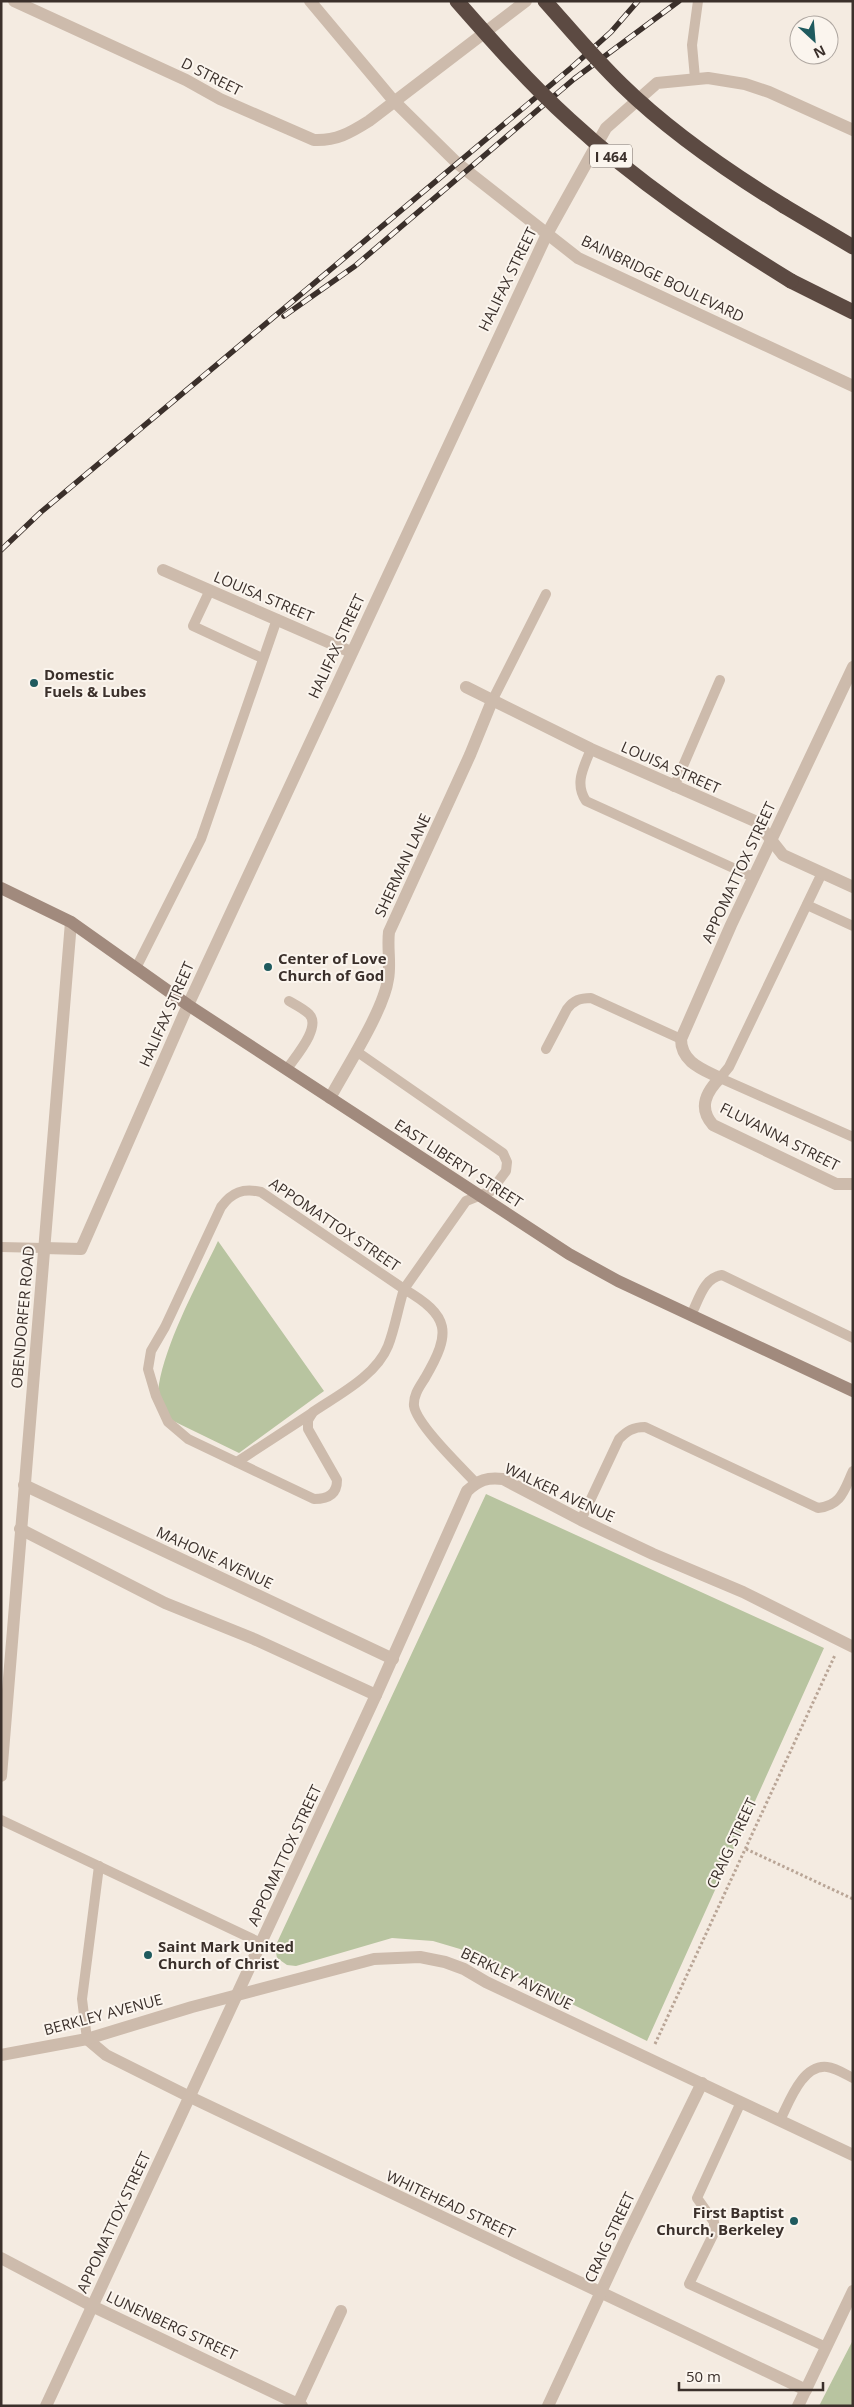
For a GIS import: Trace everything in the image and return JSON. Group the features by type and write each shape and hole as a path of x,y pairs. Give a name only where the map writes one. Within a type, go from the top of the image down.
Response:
{"highway":[{"name":"I 464","path":"457,1 569,119 622,165 675,206 791,281 853,312"},
{"path":"545,1 631,93 696,148 742,180 853,247"}],"main road":[{"name":"EAST LIBERTY STREET","path":"1,888 71,922 188,1005 569,1254 618,1281 853,1391"}],"street":[{"name":"D STREET","path":"14,1 178,76 220,100 314,140 347,135 526,1"},
{"name":"BAINBRIDGE BOULEVARD","path":"310,1 392,100 471,175 578,258 853,386"},
{"name":"HALIFAX STREET","path":"44,1248 81,1249 188,1005 351,652 547,234 606,128 657,83 708,78 745,84 769,92 853,130"},
{"name":"LOUISA STREET","path":"164,570 351,652"},
{"name":"APPOMATTOX STREET","path":"681,1039 753,877 853,668"},
{"name":"LOUISA STREET","path":"466,687 591,749 757,822 784,854 853,887"},
{"name":"SHERMAN LANE","path":"330,1098 384,998 389,978 387,950 389,932 470,755 492,701"},
{"name":"OBENDORFER ROAD","path":"1,1776 71,922"},
{"path":"681,1039 685,1055 692,1063 720,1078"},
{"name":"FLUVANNA STREET","path":"720,1078 713,1085 704,1101 706,1117 713,1125 836,1184 853,1184"},
{"name":"WALKER AVENUE","path":"476,1483 491,1478 503,1479 581,1520 653,1554 743,1592 847,1644"},
{"name":"APPOMATTOX STREET","path":"46,2406 150,2186 188,2096 376,1695 467,1491 476,1483"},
{"name":"MAHONE AVENUE","path":"24,1485 393,1658"},
{"path":"20,1529 164,1603 254,1639 376,1695"},
{"name":"BERKLEY AVENUE","path":"1,2055 87,2039 374,1959 420,1957 445,1962 464,1969 486,1982 853,2155"},
{"name":"WHITEHEAD STREET","path":"87,2039 106,2056 806,2390"},
{"name":"CRAIG STREET","path":"548,2406 600,2293 702,2083"},
{"name":"LUNENBERG STREET","path":"1,2258 92,2306 299,2405"},
{"path":"798,2406 853,2291"},
{"path":"299,2405 341,2311"}],"lane":[{"path":"695,78 692,45 698,1"},
{"path":"210,590 193,626 262,658"},
{"path":"492,701 546,594"},
{"path":"136,968 201,839 277,619"},
{"path":"674,787 720,680"},
{"path":"591,749 579,782 580,793 586,801 753,877"},
{"path":"822,873 729,1067 720,1078 853,1137"},
{"path":"807,905 853,926"},
{"path":"546,1049 567,1009 572,1003 581,998 591,998 681,1039"},
{"path":"287,1069 314,1029 314,1021 310,1015 289,1001"},
{"name":"APPOMATTOX STREET","path":"233,1460 188,1439 168,1422 156,1396 148,1368 151,1351 221,1207 233,1194 249,1189 261,1192 404,1290 466,1201 471,1197 480,1196 491,1191 506,1170 507,1162 503,1153 356,1051"},
{"path":"1,1247 44,1248"},
{"path":"691,1315 707,1282 715,1276 722,1275 853,1338"},
{"path":"233,1460 313,1412 365,1376 388,1347 404,1290 435,1311 443,1330 443,1337 432,1366 416,1393 414,1406 418,1416 441,1446 476,1483"},
{"path":"233,1460 314,1499 324,1499 337,1488 337,1480 308,1429 308,1420 313,1412"},
{"path":"581,1520 619,1439 626,1431 636,1427 645,1427 818,1508 829,1507 839,1500 853,1471"},
{"path":"1,1820 261,1943"},
{"path":"87,2039 82,1999 98,1866"},
{"path":"780,2120 799,2086 812,2070 828,2067 853,2078"},
{"path":"741,2102 697,2198 714,2222 714,2233 689,2284 826,2348"}],"path":[{"name":"CRAIG STREET","path":"648,2058 746,1849 847,1644"},
{"path":"746,1849 853,1899"}],"green space":[{"path":"218,1241 324,1391 239,1453 161,1415 158,1398 160,1377 167,1353 188,1303"},
{"path":"486,1494 824,1648 647,2041 460,1949 433,1941 392,1938 296,1966 287,1965 277,1958 275,1947"},
{"path":"853,2340 853,2406 819,2406"}],"railway":[{"path":"1,550 41,512 571,68 611,32 638,1"},
{"path":"284,316 355,266 574,79 679,1"}],"place":[{"name":"Domestic Fuels & Lubes","path":"34,683"},
{"name":"Center of Love Church of God","path":"268,967"},
{"name":"Saint Mark United Church of Christ","path":"148,1955"},
{"name":"First Baptist Church, Berkeley","path":"794,2221"}]}
